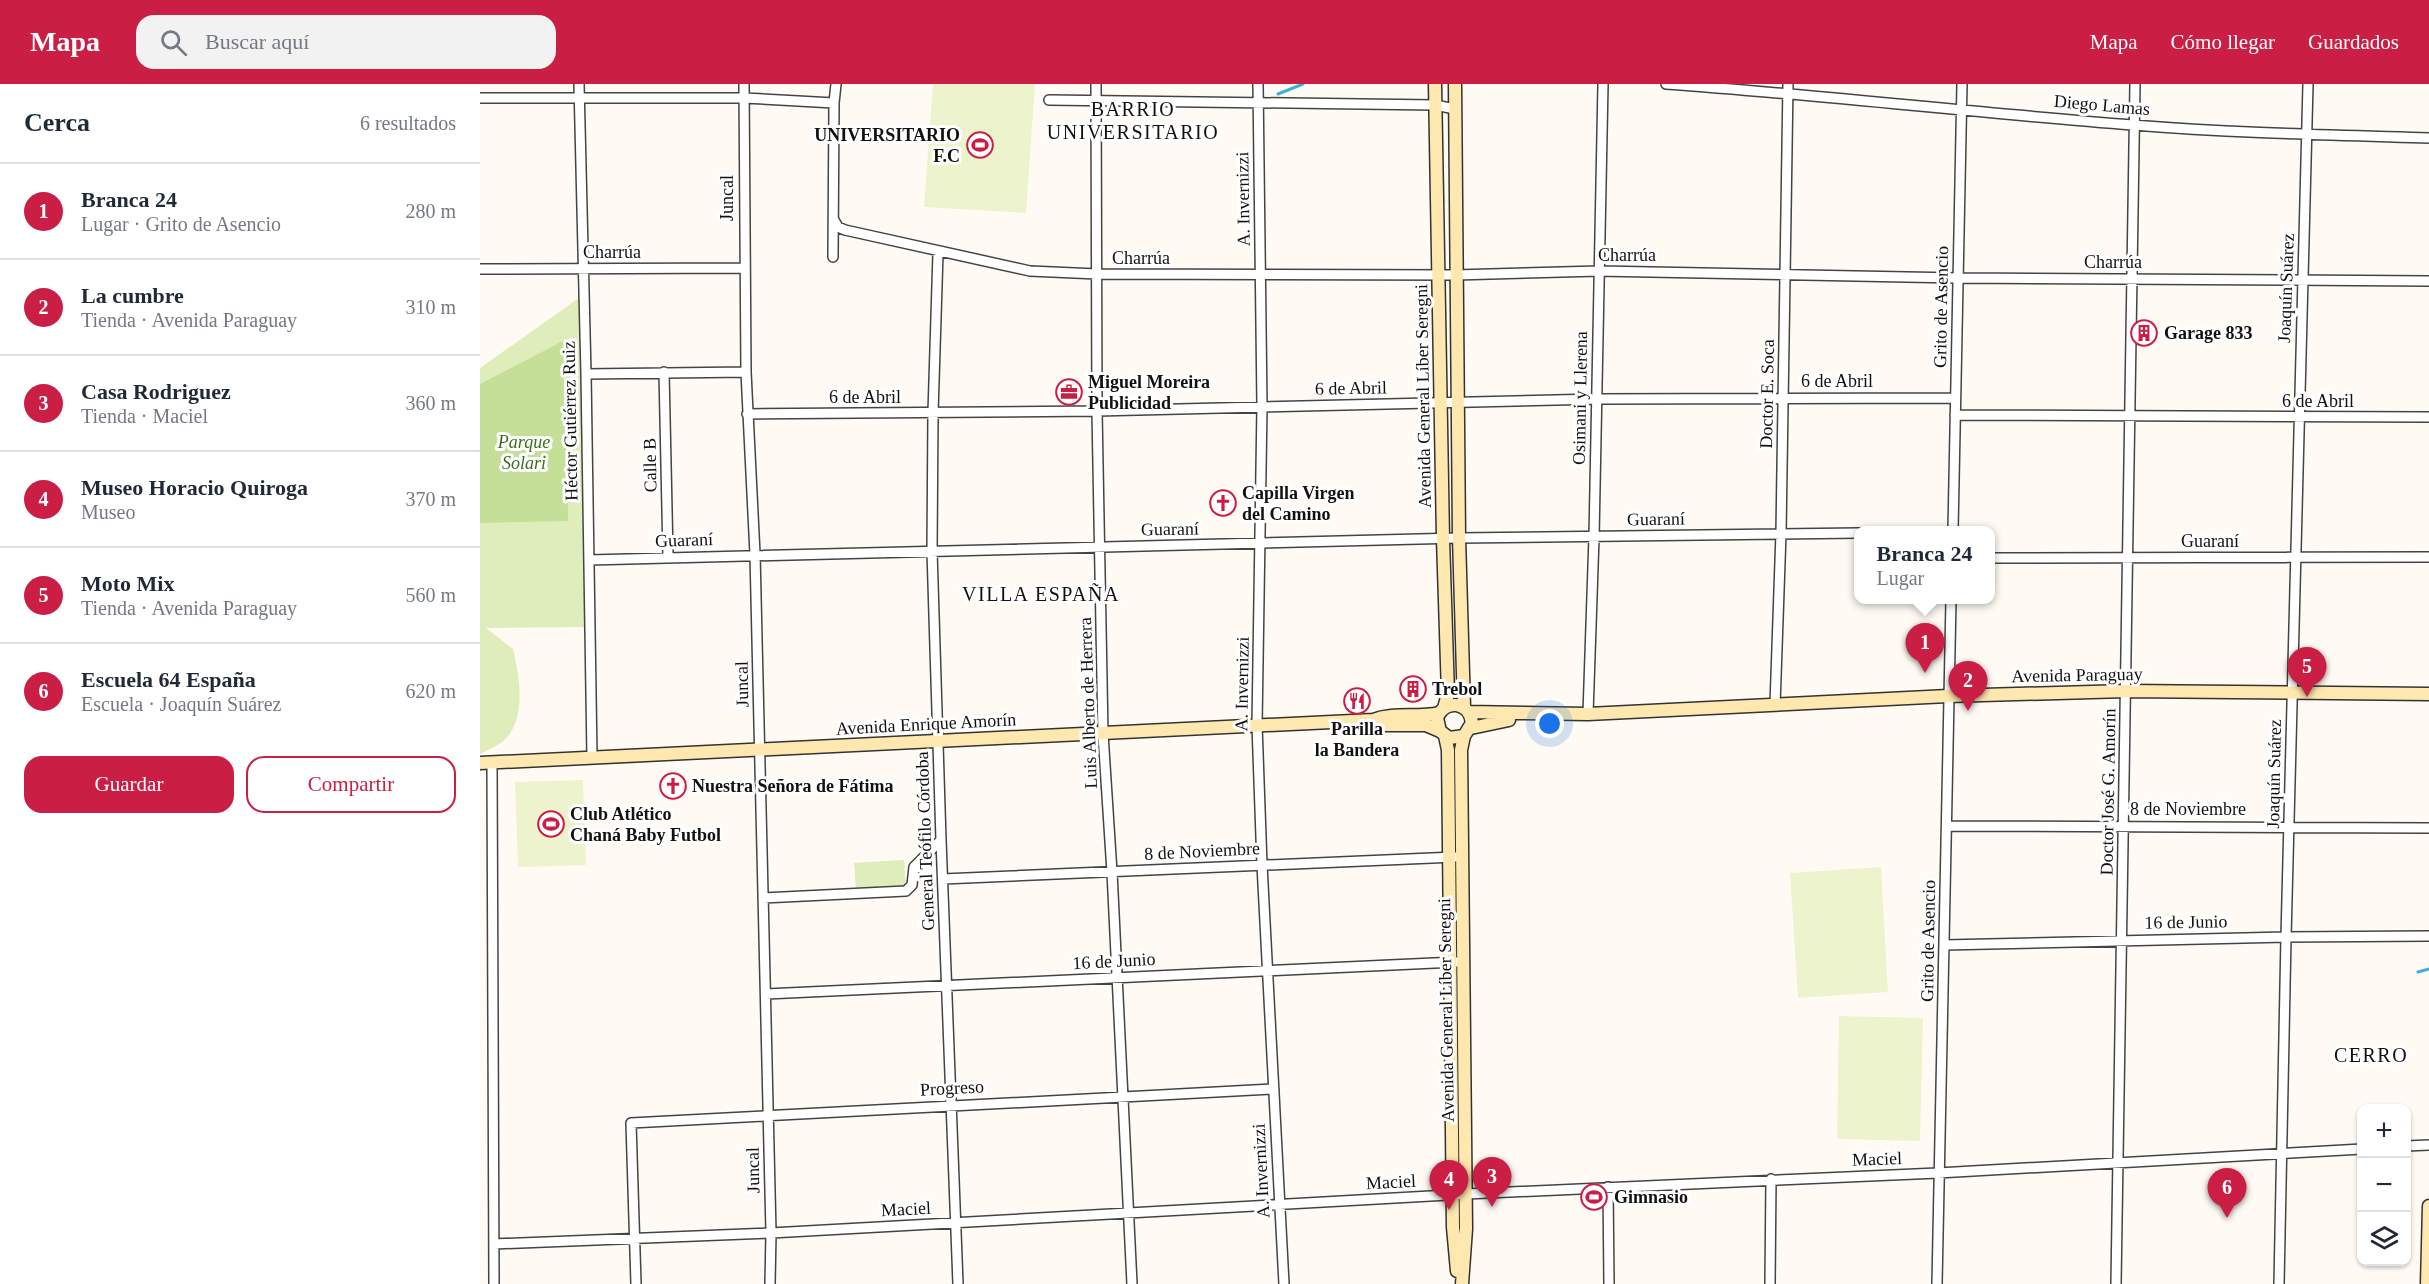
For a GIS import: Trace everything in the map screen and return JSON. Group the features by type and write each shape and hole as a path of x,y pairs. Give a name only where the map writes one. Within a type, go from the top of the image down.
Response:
{"street":[{"name":"Héctor Gutiérrez Ruiz","path":"579,84 592,757"},
{"name":"Juncal","path":"744,84 746,372 755,554 771,1233 770,1284"},
{"path":"833,257 836,84"},
{"name":"Luis Alberto de Herrera","path":"1096,84 1097,411 1103,734 1132,1284"},
{"name":"A. Invernizzi","path":"1258,84 1262,406 1257,725 1278,1206 1284,1284"},
{"name":"Avenida General Líber Seregni","path":"1435,84 1448,694 1441,710"},
{"name":"Avenida General Líber Seregni","path":"1455,84 1459,538 1467,710"},
{"name":"Osimani y Llerena","path":"1587,714 1594,537 1603,84"},
{"name":"Diego Lamas","path":"1666,84 1788,88 1961,109 2135,125 2307,135 2429,138"},
{"name":"Grito de Asencio","path":"1953,526 1962,84"},
{"name":"Doctor José G. Amorín","path":"2116,1284 2135,84"},
{"name":"Joaquín Suárez","path":"2279,1284 2308,84"},
{"name":"Doctor E. Soca","path":"1775,705 1784,398 1788,88"},
{"path":"480,98 744,98 834,103"},
{"path":"1049,100 1258,101 1436,105 1455,109"},
{"name":"Charrúa","path":"834,220 838,227 845,230 1030,272 1455,275 1599,271 1958,278 2132,278 2303,282 2429,281"},
{"name":"General Teófilo Córdoba","path":"939,253 933,413 932,551 940,840 958,1284"},
{"name":"Charrúa","path":"480,269 744,268"},
{"name":"Calle B","path":"664,372 668,556"},
{"path":"586,374 746,372"},
{"name":"6 de Abril","path":"747,414 1097,411 1597,399 1955,398"},
{"name":"6 de Abril","path":"1955,415 2429,417"},
{"name":"Guaraní","path":"589,560 668,556 1459,538 1854,533"},
{"name":"Guaraní","path":"1995,558 2429,557"},
{"name":"Grito de Asencio","path":"1937,1284 1951,604"},
{"name":"Avenida Paraguay","path":"1467,710 1546,715 1587,714 1948,696 2126,691 2429,694"},
{"path":"1454,704 1467,710 1472,717 1468,732 1455,739 1443,734 1437,722 1441,710 1454,704"},
{"name":"Avenida Enrique Amorín","path":"486,763 1373,720 1383,716 1426,716 1441,710"},
{"name":"Avenida Paraguay","path":"1468,732 1546,715"},
{"name":"Avenida Enrique Amorín","path":"1373,720 1382,725 1426,725 1443,734"},
{"name":"Avenida General Líber Seregni","path":"1460,1284 1467,1229 1461,750 1468,732"},
{"name":"Avenida General Líber Seregni","path":"1443,734 1448,750 1452,1195 1460,1284"},
{"path":"486,763 494,1284"},
{"name":"8 de Noviembre","path":"1947,826 2429,828"},
{"path":"763,898 906,891 912,885 914,867 940,840"},
{"name":"8 de Noviembre","path":"943,879 1463,856"},
{"name":"16 de Junio","path":"1944,945 2429,936"},
{"name":"16 de Junio","path":"766,994 1464,961"},
{"name":"Progreso","path":"635,1239 631,1123 951,1104 1274,1089"},
{"path":"2411,1146 2429,1145"},
{"name":"Maciel","path":"494,1244 771,1233 1608,1186 1938,1173 2357,1149"},
{"path":"1770,1284 1771,1179"},
{"path":"1608,1186 1610,1284"},
{"path":"2427,1284 2429,1206"},
{"path":"635,1239 636,1284"}],"green space":[{"name":"UNIVERSITARIO F.C","path":"933,84 1035,84 1026,213 924,207"},
{"path":"579,298 587,627 486,628 513,649 520,691 518,713 511,732 497,745 480,754 480,368"},
{"name":"Parque Solari","path":"567,339 568,521 480,523 480,384"},
{"name":"Club Atlético Chaná Baby Futbol","path":"583,780 586,865 518,867 515,782"},
{"path":"904,860 906,888 856,891 854,863"},
{"path":"1881,867 1888,992 1798,998 1790,873"},
{"path":"1839,1016 1923,1018 1920,1141 1837,1139"}],"waterway":[{"path":"1278,94 1303,84"},
{"path":"2418,972 2429,969"}],"place":[{"name":"UNIVERSITARIO F.C","path":"980,145"},
{"name":"Garage 833","path":"2144,333"},
{"name":"Miguel Moreira Publicidad","path":"1069,392"},
{"name":"Capilla Virgen del Camino","path":"1223,503"},
{"name":"Branca 24","path":"1925,673"},
{"name":"Trebol","path":"1413,689"},
{"name":"Moto Mix","path":"2307,697"},
{"name":"Parilla la Bandera","path":"1357,701"},
{"name":"La cumbre","path":"1968,711"},
{"name":"Nuestra Señora de Fátima","path":"673,786"},
{"name":"Club Atlético Chaná Baby Futbol","path":"551,824"},
{"name":"Gimnasio","path":"1594,1197"},
{"name":"Casa Rodriguez","path":"1492,1207"},
{"name":"Museo Horacio Quiroga","path":"1449,1210"},
{"name":"Escuela 64 España","path":"2227,1218"}],"district":[{"name":"BARRIO UNIVERSITARIO","path":"1133,120"},
{"name":"VILLA ESPAÑA","path":"1041,594"},
{"name":"CERRO","path":"2371,1055"}]}
